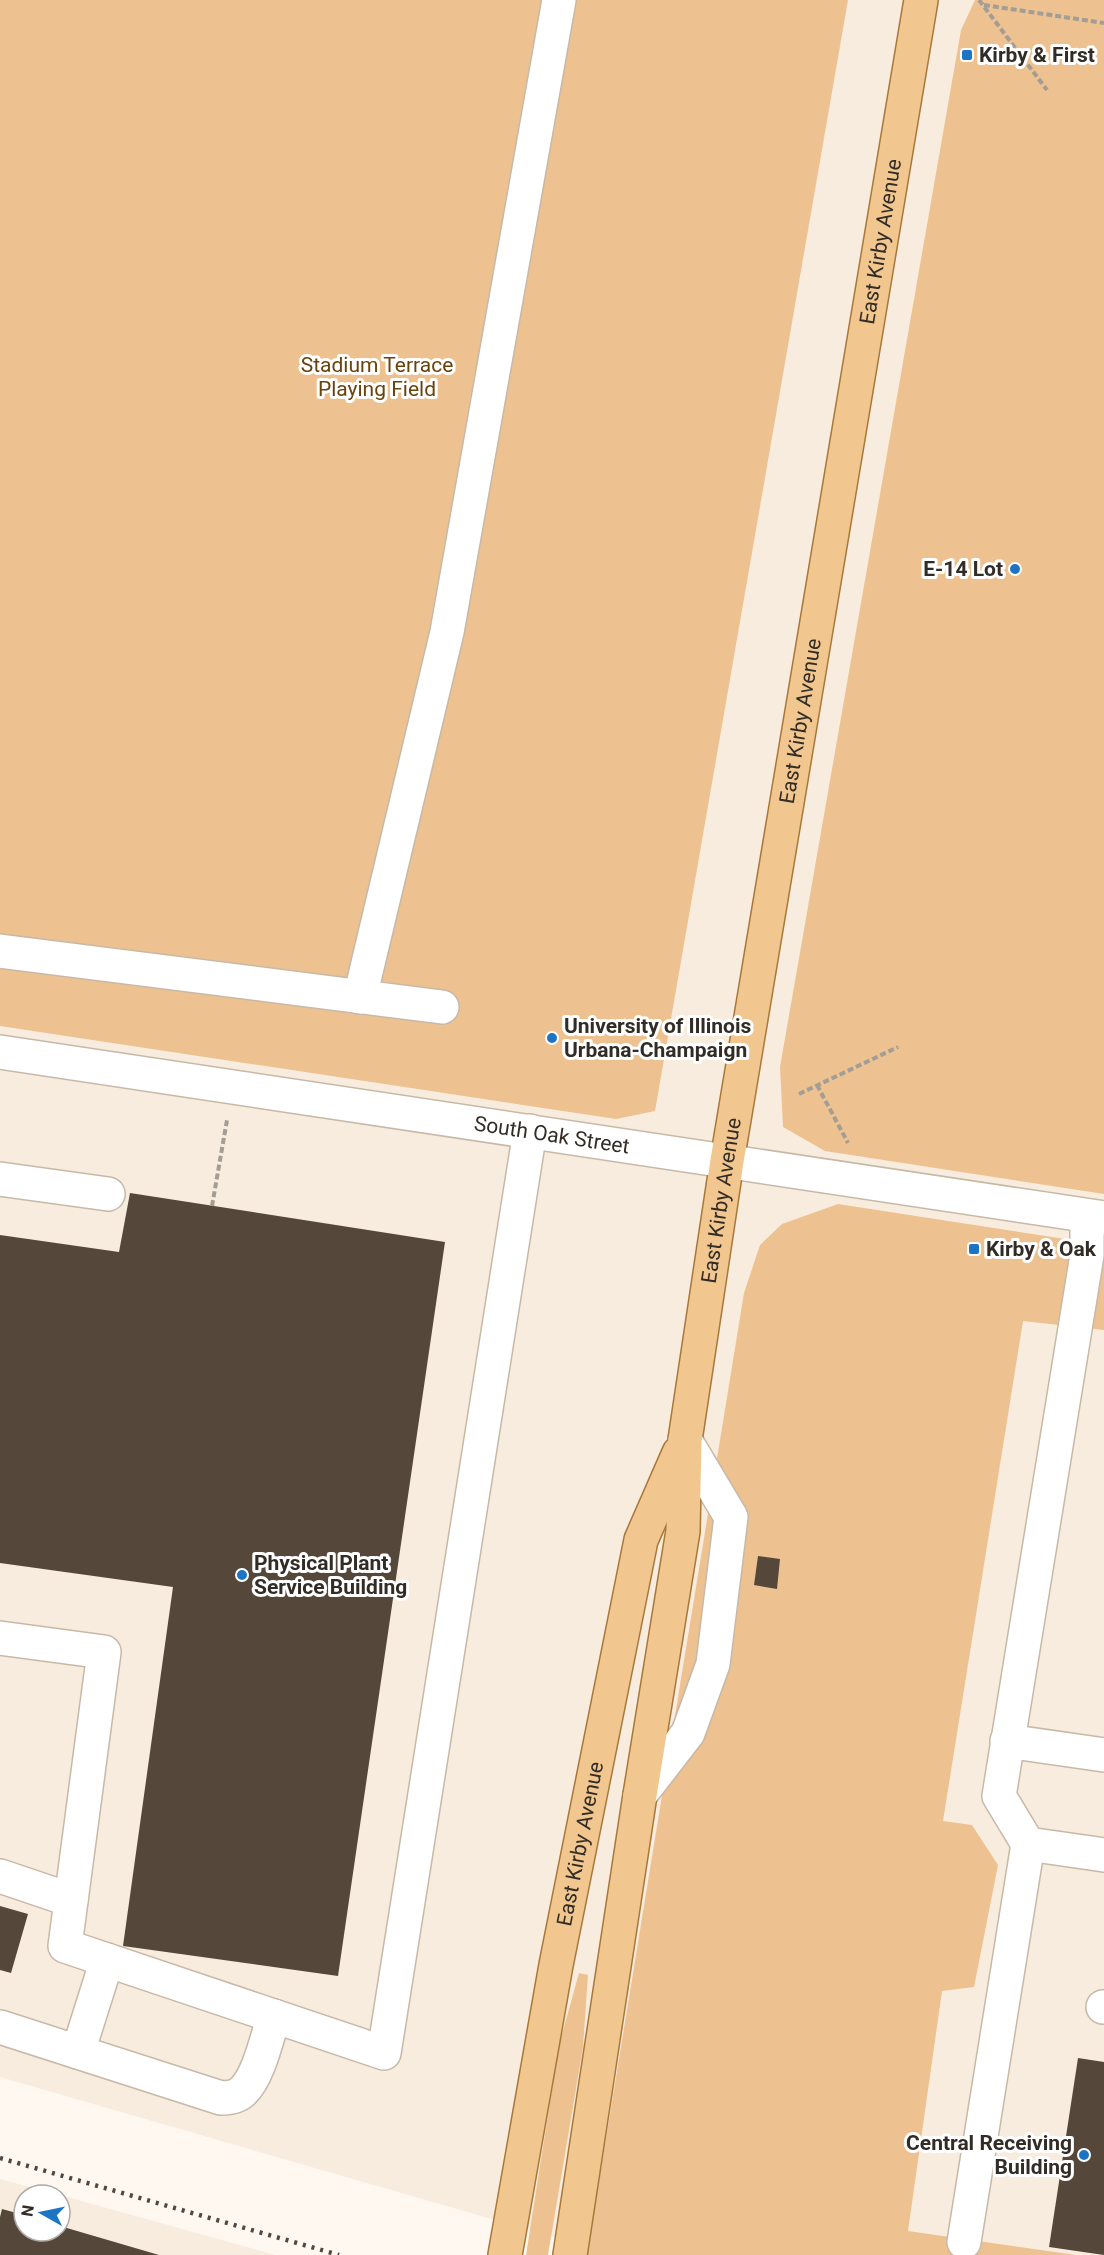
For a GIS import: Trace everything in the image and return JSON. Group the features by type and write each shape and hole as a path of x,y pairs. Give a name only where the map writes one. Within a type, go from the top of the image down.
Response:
{"main road":[{"name":"East Kirby Avenue","path":"570,2255 683,1531 685,1440 727,1161 921,0"},
{"name":"East Kirby Avenue","path":"505,2255 556,1965 640,1540 685,1440"}],"street":[{"path":"360,997 447,632 559,0"},
{"path":"0,951 442,1007"},
{"name":"South Oak Street","path":"0,1052 1096,1217"},
{"path":"0,1638 104,1652 65,1946 384,2053 530,1131"},
{"path":"0,1179 108,1194"},
{"path":"964,2242 1028,1844 999,1796 1087,1254 1096,1217"},
{"path":"640,1795 688,1733 712,1664 731,1517 685,1440"},
{"path":"1007,1741 1104,1755"},
{"path":"1028,1844 1104,1855"},
{"path":"0,1876 71,1900"},
{"path":"78,2052 107,1960"},
{"path":"0,2027 221,2098 232,2098 243,2092 253,2079 274,2016"}],"path":[{"path":"979,0 1047,90"},
{"path":"984,5 1104,23"},
{"path":"799,1094 898,1047"},
{"path":"818,1085 848,1143"},
{"path":"212,1206 232,1086"}],"shaded area":[{"name":"University of Illinois Urbana-Champaign","path":"0,0 1104,0 1104,2255 616,2255 0,2077"},
{"path":"0,2179 15,2183 12,2183 12,2243 72,2243 72,2198 276,2255 0,2255"}],"green space":[{"name":"Stadium Terrace Playing Field","path":"0,0 848,0 655,1111 616,1119 0,1026"},
{"name":"E-14 Lot","path":"975,0 1104,0 1104,1194 825,1151 783,1127 780,1067 961,30"},
{"path":"838,1204 1104,1245 1104,1330 1023,1321 943,1821 972,1825 998,1865 974,1987 942,1991 908,2231 1076,2255 587,2255 744,1293 760,1245 782,1224"},
{"path":"579,1973 588,1975 583,2047 548,2255 526,2255 559,2045"}],"building":[{"name":"Physical Plant Service Building","path":"130,1193 445,1242 338,1976 123,1946 173,1587 0,1563 0,1235 119,1252"},
{"path":"758,1556 780,1559 777,1589 754,1585"},
{"path":"0,1906 28,1914 11,1973 0,1970"},
{"name":"Central Receiving Building","path":"1078,2058 1104,2062 1104,2255 1049,2247"},
{"path":"2,2209 12,2212 12,2243 72,2243 72,2230 159,2255 0,2255"}],"railway":[{"path":"0,2158 339,2255"}],"place":[{"name":"Kirby & First","path":"967,55"},
{"name":"E-14 Lot","path":"1015,569"},
{"name":"University of Illinois Urbana-Champaign","path":"552,1038"},
{"name":"Kirby & Oak","path":"974,1249"},
{"name":"Physical Plant Service Building","path":"242,1575"},
{"name":"Central Receiving Building","path":"1084,2155"}]}
